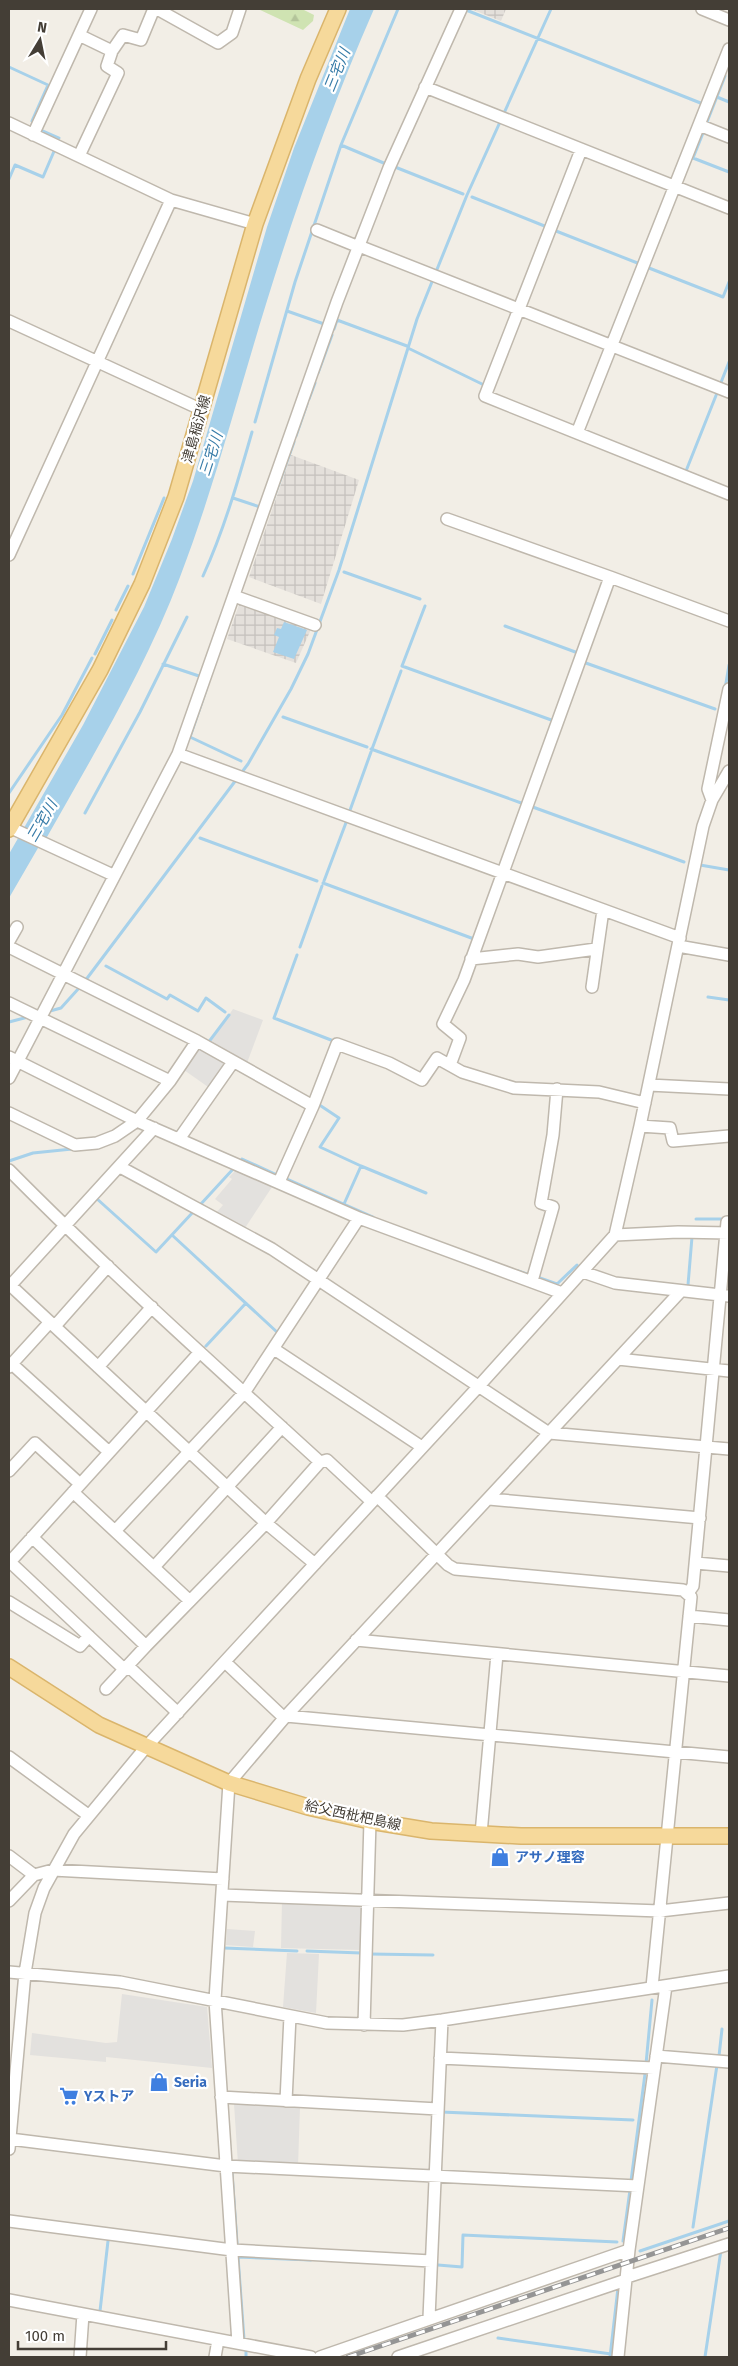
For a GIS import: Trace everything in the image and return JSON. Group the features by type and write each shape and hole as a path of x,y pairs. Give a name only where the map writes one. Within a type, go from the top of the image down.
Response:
{"main road":[{"name":"津島稲沢線","path":"11,828 100,670 142,584 176,497 255,224 308,79 338,9"},
{"name":"給父西枇杷島線","path":"9,1667 99,1725 229,1783 308,1806 370,1821 431,1831 482,1834 729,1836"}],"street":[{"path":"34,135 90,9"},
{"path":"79,156 118,72 107,66 112,51 123,35 142,40 153,11 157,9 218,43 232,33 240,9"},
{"path":"9,1078 13,1060 40,1019 64,975 113,875 178,754 359,246 389,168 461,9"},
{"path":"702,9 729,20"},
{"path":"79,35 112,51"},
{"path":"578,433 675,187 726,65 729,49"},
{"path":"425,87 729,208"},
{"path":"9,123 171,200 255,224"},
{"path":"700,125 729,137"},
{"path":"581,150 485,396 729,494"},
{"path":"9,555 171,200"},
{"path":"317,230 729,392"},
{"path":"9,321 200,409"},
{"path":"447,519 729,621"},
{"path":"450,1065 460,1038 443,1024 464,980 610,578"},
{"path":"234,596 315,625"},
{"path":"720,794 708,790 729,689"},
{"path":"178,754 603,910 679,942 729,955"},
{"path":"638,2186 226,2166 9,2144 25,1973 36,1913 44,1888 53,1870 88,1815 146,1747 478,1387 615,1235 645,1103 703,826 720,794 729,771"},
{"path":"11,828 113,875"},
{"path":"592,987 603,910"},
{"path":"9,941 17,927"},
{"path":"9,947 197,1041 313,1106"},
{"path":"471,959 518,954 538,957 596,949"},
{"path":"9,1003 170,1081"},
{"path":"9,1113 75,1145 97,1143 115,1136 137,1121 170,1081 197,1041"},
{"path":"279,1182 313,1106 337,1044 389,1063 422,1080 437,1058 462,1072 514,1088 599,1092 645,1103"},
{"path":"13,1060 137,1121 359,1218 562,1293"},
{"path":"179,1139 233,1062"},
{"path":"649,1084 729,1089"},
{"path":"532,1281 553,1207 541,1204 554,1135 557,1090"},
{"path":"640,1126 670,1128 673,1142 729,1136"},
{"path":"154,1128 9,1285 188,1451 315,1564"},
{"path":"120,1167 272,1249 549,1433 729,1449"},
{"path":"9,1170 64,1226 320,1462"},
{"path":"115,1531 244,1393 359,1218"},
{"path":"615,1235 727,1230 724,1295 713,1369 696,1563 693,1586 688,1593"},
{"path":"108,1266 10,1366 109,1452"},
{"path":"583,1272 615,1283 724,1295"},
{"path":"238,2344 215,2000 229,1783 286,1716 681,1290"},
{"path":"98,1367 152,1307"},
{"path":"274,1349 422,1447"},
{"path":"178,1713 89,1636 10,1560 200,1352"},
{"path":"618,1359 729,1371"},
{"path":"154,1567 282,1428"},
{"path":"9,1471 35,1442 115,1531 190,1601"},
{"path":"106,1689 266,1522 320,1462 326,1460 455,1569 684,1590 691,1598 652,1988"},
{"path":"489,1498 700,1518"},
{"path":"32,1537 146,1646"},
{"path":"696,1563 729,1566"},
{"path":"9,1602 80,1646 89,1636"},
{"path":"689,1616 729,1620"},
{"path":"356,1640 729,1676"},
{"path":"482,1834 496,1654"},
{"path":"224,1662 280,1714 286,1716 729,1757"},
{"path":"9,1757 88,1815"},
{"path":"364,2025 366,1899 370,1821"},
{"path":"9,1856 34,1875"},
{"path":"9,1902 34,1875 53,1870 223,1879"},
{"path":"222,1894 660,1911 729,1903"},
{"path":"9,1972 120,1982 290,2016 364,2025 403,2025 442,2020 729,1976"},
{"path":"618,2357 638,2186 666,1986"},
{"path":"286,2101 290,2016"},
{"path":"428,2318 442,2020"},
{"path":"440,2058 729,2062"},
{"path":"221,2097 438,2109"},
{"path":"9,2221 232,2250 431,2261"},
{"path":"398,2357 729,2244"},
{"path":"320,2357 428,2318 630,2250"},
{"path":"9,2300 311,2357"},
{"path":"80,2357 84,2314"},
{"path":"215,2357 218,2340"}],"shaded area":[{"path":"471,9 506,9 501,21"},
{"path":"291,455 359,480 321,604 249,577"},
{"path":"240,602 312,627 296,663 227,639"},
{"path":"233,1009 263,1020 247,1063 210,1043"},
{"path":"200,1047 226,1063 211,1089 184,1070"},
{"path":"237,1169 274,1184 245,1228 216,1213 223,1205 215,1199 232,1179 229,1177"},
{"path":"282,1901 361,1904 363,1907 361,1950 281,1948"},
{"path":"227,1929 255,1931 253,1947 226,1945"},
{"path":"287,1953 319,1954 316,2013 283,2007"},
{"path":"122,1994 207,2007 212,2068 106,2057 106,2062 30,2055 32,2033 106,2043 117,2042"},
{"path":"234,2104 300,2107 298,2166 238,2164"}],"green space":[{"path":"258,9 302,9 314,15 313,21 303,30"}],"water":[{"name":"三宅川","path":"350,9 374,9 344,81 290,229 215,476 180,577 151,644 101,742 47,837 38,848 9,898 9,854 83,725 144,607 172,539 193,481 267,227 294,148"},
{"path":"284,622 307,630 294,659 273,652 279,637 274,635 277,628 281,629"}],"waterway":[{"path":"255,422 295,282 341,145 398,9"},
{"path":"85,981 248,764 291,689 308,654 339,570 417,319 467,195 551,9"},
{"path":"466,10 703,104"},
{"path":"9,67 48,85 32,121"},
{"path":"707,122 725,76"},
{"path":"717,97 729,102"},
{"path":"43,131 59,138"},
{"path":"703,133 693,158 729,172"},
{"path":"341,145 386,164"},
{"path":"9,179 15,165 43,177 55,149"},
{"path":"395,167 463,194"},
{"path":"472,197 547,227"},
{"path":"556,231 640,264"},
{"path":"649,268 723,297 729,282"},
{"path":"287,311 324,324"},
{"path":"334,329 337,320 407,346"},
{"path":"318,373 332,335"},
{"path":"410,349 484,385"},
{"path":"720,385 729,362"},
{"path":"309,399 315,383"},
{"path":"686,471 717,393"},
{"path":"296,436 307,404"},
{"path":"203,576 224,523 252,432"},
{"path":"273,500 294,442"},
{"path":"133,574 164,498"},
{"path":"233,498 260,507"},
{"path":"344,572 420,599"},
{"path":"116,610 128,586"},
{"path":"425,606 402,666 554,721"},
{"path":"85,813 140,712 187,617"},
{"path":"95,654 112,620"},
{"path":"505,626 578,653"},
{"path":"9,793 62,715 92,658"},
{"path":"583,662 715,709"},
{"path":"163,664 199,676"},
{"path":"725,689 729,665"},
{"path":"372,749 401,671"},
{"path":"206,690 190,737 241,761"},
{"path":"283,717 367,747"},
{"path":"371,749 524,804"},
{"path":"349,813 371,752"},
{"path":"530,806 684,862"},
{"path":"324,881 347,820"},
{"path":"200,838 317,881"},
{"path":"700,865 729,870"},
{"path":"323,883 474,939"},
{"path":"300,947 322,886"},
{"path":"297,955 274,1018 331,1040"},
{"path":"106,966 167,999 170,995 198,1011 206,998 225,1012"},
{"path":"50,1011 61,1008 79,988"},
{"path":"708,997 729,1000"},
{"path":"208,1043 229,1015"},
{"path":"9,1022 28,1017"},
{"path":"318,1104 339,1118 320,1147 361,1166 344,1204"},
{"path":"9,1161 33,1153 72,1149"},
{"path":"242,1159 275,1174"},
{"path":"361,1166 426,1193"},
{"path":"200,1205 234,1168"},
{"path":"287,1179 373,1217"},
{"path":"96,1198 156,1252 194,1211"},
{"path":"696,1219 726,1219"},
{"path":"172,1235 278,1333"},
{"path":"688,1285 692,1237"},
{"path":"537,1277 557,1284 577,1265"},
{"path":"518,1271 530,1275"},
{"path":"206,1346 246,1303"},
{"path":"224,1948 297,1951"},
{"path":"307,1951 361,1953"},
{"path":"370,1954 433,1955"},
{"path":"646,2064 652,2000"},
{"path":"719,2056 722,2029"},
{"path":"693,2227 717,2065"},
{"path":"631,2181 645,2074"},
{"path":"441,2112 633,2120"},
{"path":"232,2173 237,2243"},
{"path":"623,2241 630,2190"},
{"path":"640,2251 729,2221"},
{"path":"438,2265 462,2267 463,2235 617,2242"},
{"path":"100,2311 108,2241"},
{"path":"705,2357 721,2250"},
{"path":"244,2339 238,2257 311,2260"},
{"path":"610,2357 618,2288"},
{"path":"498,2338 611,2354"},
{"path":"246,2350 246,2357"}],"railway":[{"path":"348,2357 729,2228"}],"place":[{"name":"アサノ理容","path":"500,1857"},
{"name":"Seria","path":"159,2082"},
{"name":"Yストア","path":"69,2096"}]}
